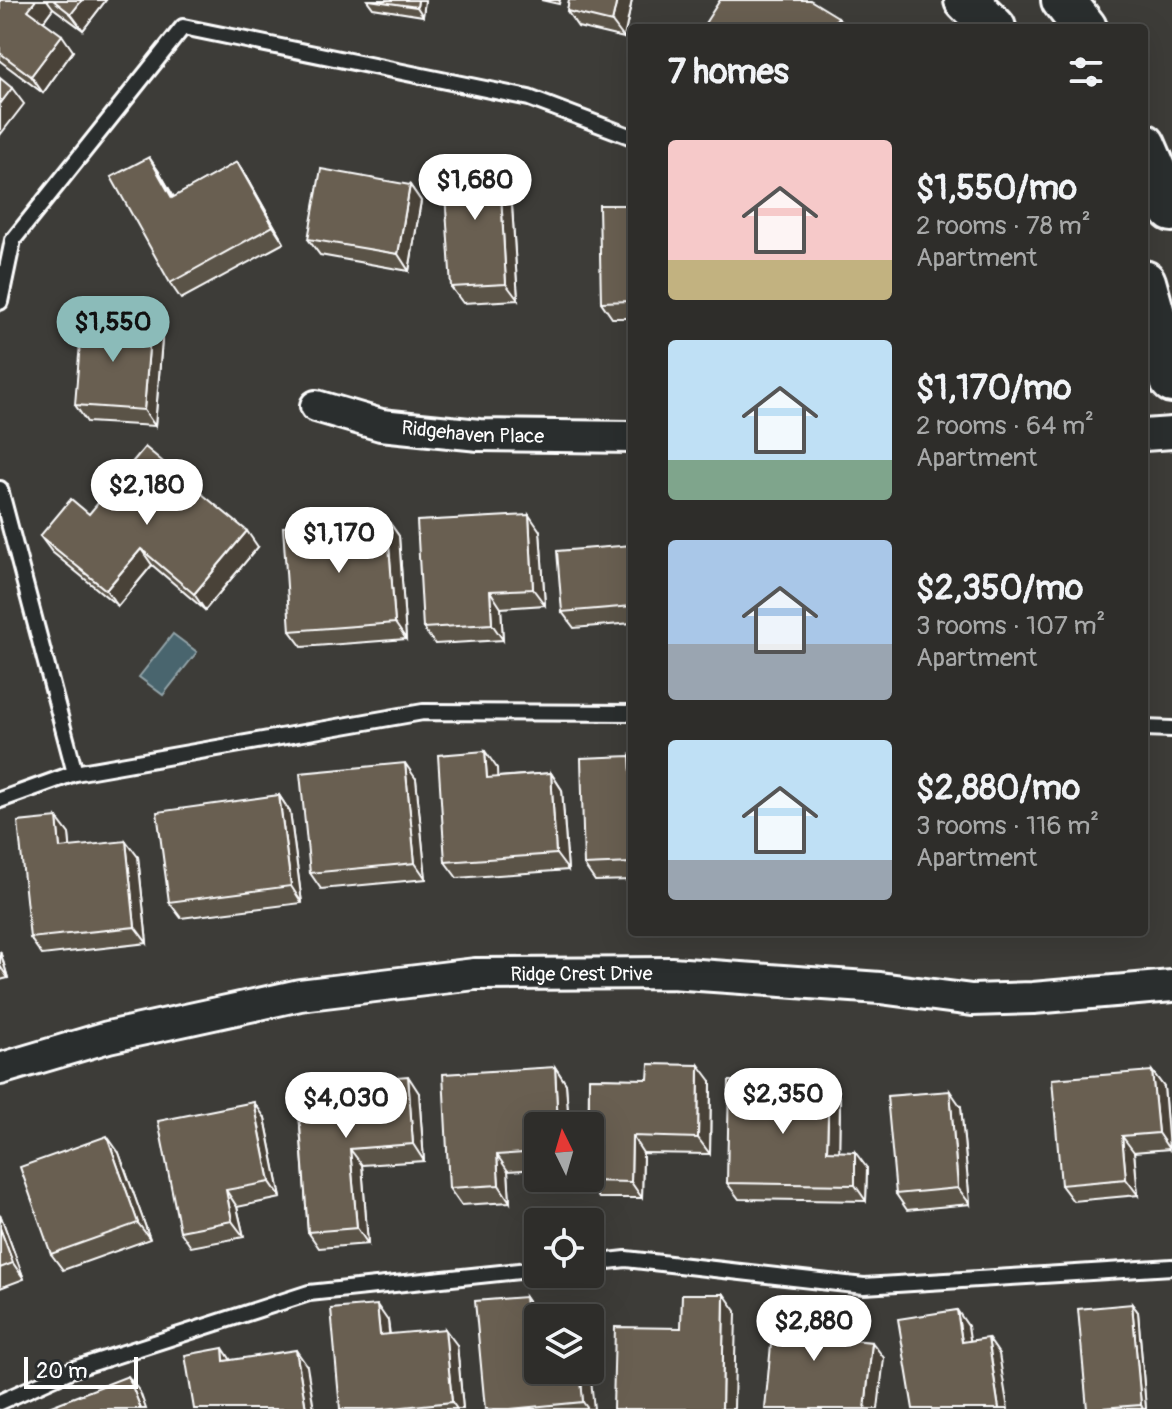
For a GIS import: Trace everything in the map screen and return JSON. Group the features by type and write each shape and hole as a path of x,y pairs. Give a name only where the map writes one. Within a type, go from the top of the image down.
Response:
{"street":[{"path":"966,0 990,24"},
{"path":"1063,0 1082,24"},
{"path":"1148,154 1172,210"},
{"path":"1148,296 1172,381"},
{"name":"Ridgehaven Place","path":"316,406 381,425 479,435 628,437"},
{"path":"1148,435 1172,433"},
{"name":"Ridge Crest Drive","path":"0,1069 108,1037 300,995 475,974 671,973 880,988 972,1000 1172,986"}],"lane":[{"path":"0,302 13,240 183,27 529,98 628,135"},
{"path":"0,489 75,773"},
{"path":"0,800 75,773 423,712 628,713"},
{"path":"1148,728 1172,729"},
{"path":"604,1261 626,1259 864,1286 1172,1267"},
{"path":"0,1402 71,1370 309,1293 524,1270"}],"water":[{"path":"173,634 197,652 163,695 139,677"}],"building":[{"path":"0,0 36,0 28,10 62,35 31,76 0,53"},
{"path":"53,0 82,0 71,14"},
{"path":"369,0 418,0 417,7"},
{"path":"569,0 617,0 612,22 567,11"},
{"path":"720,0 810,0 838,17 834,24 705,24"},
{"path":"0,78 12,88 0,104"},
{"path":"149,157 172,198 237,162 273,226 170,283 111,177"},
{"path":"499,158 506,284 451,287 443,161"},
{"path":"321,169 410,185 398,254 308,239"},
{"path":"599,205 628,205 628,301 601,302"},
{"path":"82,318 151,323 144,410 75,405"},
{"path":"145,447 247,531 194,594 141,549 106,590 40,536 71,499 89,514"},
{"path":"529,515 533,589 490,591 492,624 423,628 417,521"},
{"path":"387,519 395,623 290,631 283,527"},
{"path":"628,545 628,606 562,612 557,551"},
{"path":"485,751 487,778 551,773 556,854 445,862 438,755"},
{"path":"628,756 628,863 584,865 581,758"},
{"path":"405,763 415,863 310,873 300,773"},
{"path":"279,795 291,886 169,902 157,812"},
{"path":"57,818 60,848 126,841 135,927 30,938 18,822"},
{"path":"649,1064 699,1065 698,1138 632,1136 631,1182 604,1181 604,1112 589,1112 589,1078 648,1079"},
{"path":"555,1067 557,1112 524,1112 524,1153 497,1155 499,1185 449,1188 443,1074"},
{"path":"1152,1071 1158,1133 1122,1136 1126,1179 1061,1185 1052,1079"},
{"path":"408,1076 413,1144 350,1149 357,1228 308,1232 297,1085"},
{"path":"729,1081 829,1082 827,1151 855,1152 855,1185 727,1183"},
{"path":"950,1091 958,1188 896,1194 887,1096"},
{"path":"254,1102 270,1182 226,1190 232,1221 180,1231 158,1121"},
{"path":"107,1136 138,1223 51,1254 20,1167"},
{"path":"0,1228 13,1263 0,1268"},
{"path":"682,1294 724,1294 722,1409 613,1409 615,1327 681,1328"},
{"path":"525,1297 524,1384 581,1384 583,1402 485,1409 475,1301"},
{"path":"775,1302 827,1307 824,1337 872,1342 865,1409 765,1409"},
{"path":"1132,1304 1141,1405 1087,1409 1078,1309"},
{"path":"377,1305 380,1335 445,1329 452,1402 383,1409 340,1409 331,1309"},
{"path":"957,1310 962,1342 988,1338 999,1409 913,1409 898,1319"},
{"path":"223,1348 224,1361 296,1350 306,1409 194,1409 185,1355"},
{"path":"128,1376 141,1409 46,1409 46,1408"}]}
